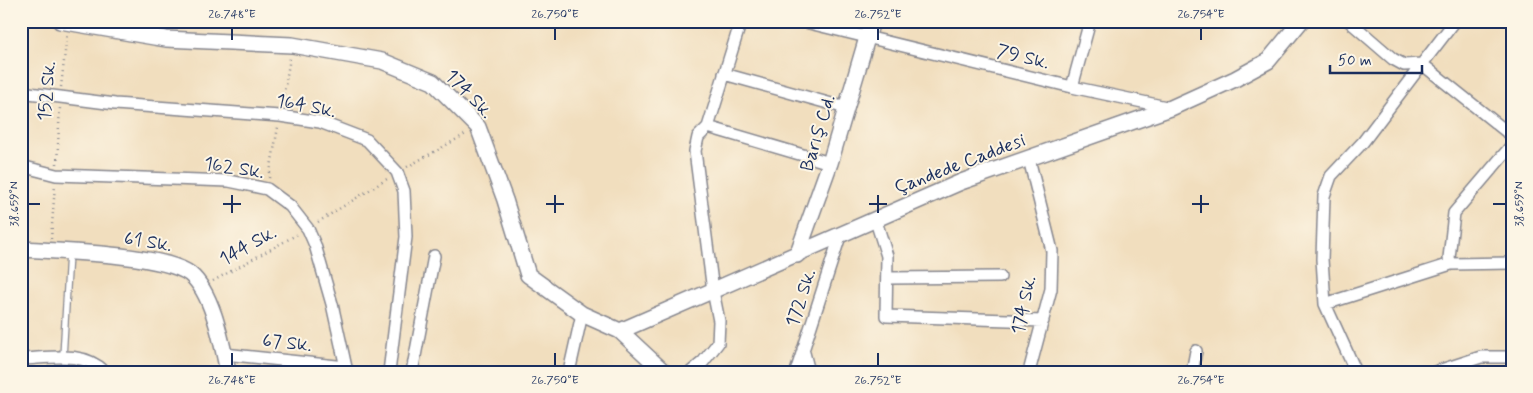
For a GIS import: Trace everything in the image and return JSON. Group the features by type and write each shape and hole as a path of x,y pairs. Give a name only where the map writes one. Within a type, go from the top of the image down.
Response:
{"street":[{"path":"691,372 703,362 718,343 719,321 712,291 695,150 698,137 708,127 741,21"},
{"name":"79 Sk.","path":"800,21 1072,87 1171,108"},
{"name":"Barış Cd.","path":"797,255 830,163 872,21"},
{"path":"1072,87 1090,21"},
{"name":"Çandede Caddesi","path":"620,331 961,182 1171,108 1235,79 1268,60 1301,21"},
{"path":"1349,21 1392,59 1404,65 1422,64 1512,136"},
{"path":"1356,372 1325,304 1322,259 1324,196 1331,176 1363,142 1455,21"},
{"name":"174 Sk.","path":"64,22 166,39 292,45 382,61 433,82 478,128 505,200 528,275 582,314 620,331"},
{"path":"724,74 846,108"},
{"name":"164 Sk.","path":"21,92 116,104 271,116 320,122 367,140 398,172 404,191 406,237 389,372"},
{"path":"708,127 830,163"},
{"path":"1452,264 1449,258 1454,213 1512,145"},
{"name":"174 Sk.","path":"1029,159 1052,251 1051,289 1029,372"},
{"name":"162 Sk.","path":"21,166 56,175 229,181 267,189 290,206 308,229 315,245 332,304 347,370"},
{"path":"875,218 887,256 886,316 1043,320"},
{"name":"172 Sk.","path":"796,372 802,348 840,236"},
{"name":"61 Sk.","path":"21,249 141,259 172,264 190,274 201,288 218,324 228,372"},
{"path":"412,372 434,256"},
{"path":"1325,304 1452,264 1512,263"},
{"path":"888,278 1000,277"},
{"path":"569,372 582,314"},
{"path":"620,331 664,372"},
{"path":"802,348 809,372"},
{"path":"1192,372 1196,351"},
{"name":"67 Sk.","path":"224,354 347,370"},
{"path":"21,359 63,357 84,359 98,365 105,372"},
{"path":"1435,372 1480,357 1512,357"}],"lane":[{"path":"63,357 69,253"}],"path":[{"name":"152 Sk.","path":"50,250 64,22"},
{"name":"144 Sk.","path":"201,288 308,229 398,172 478,128"}]}
